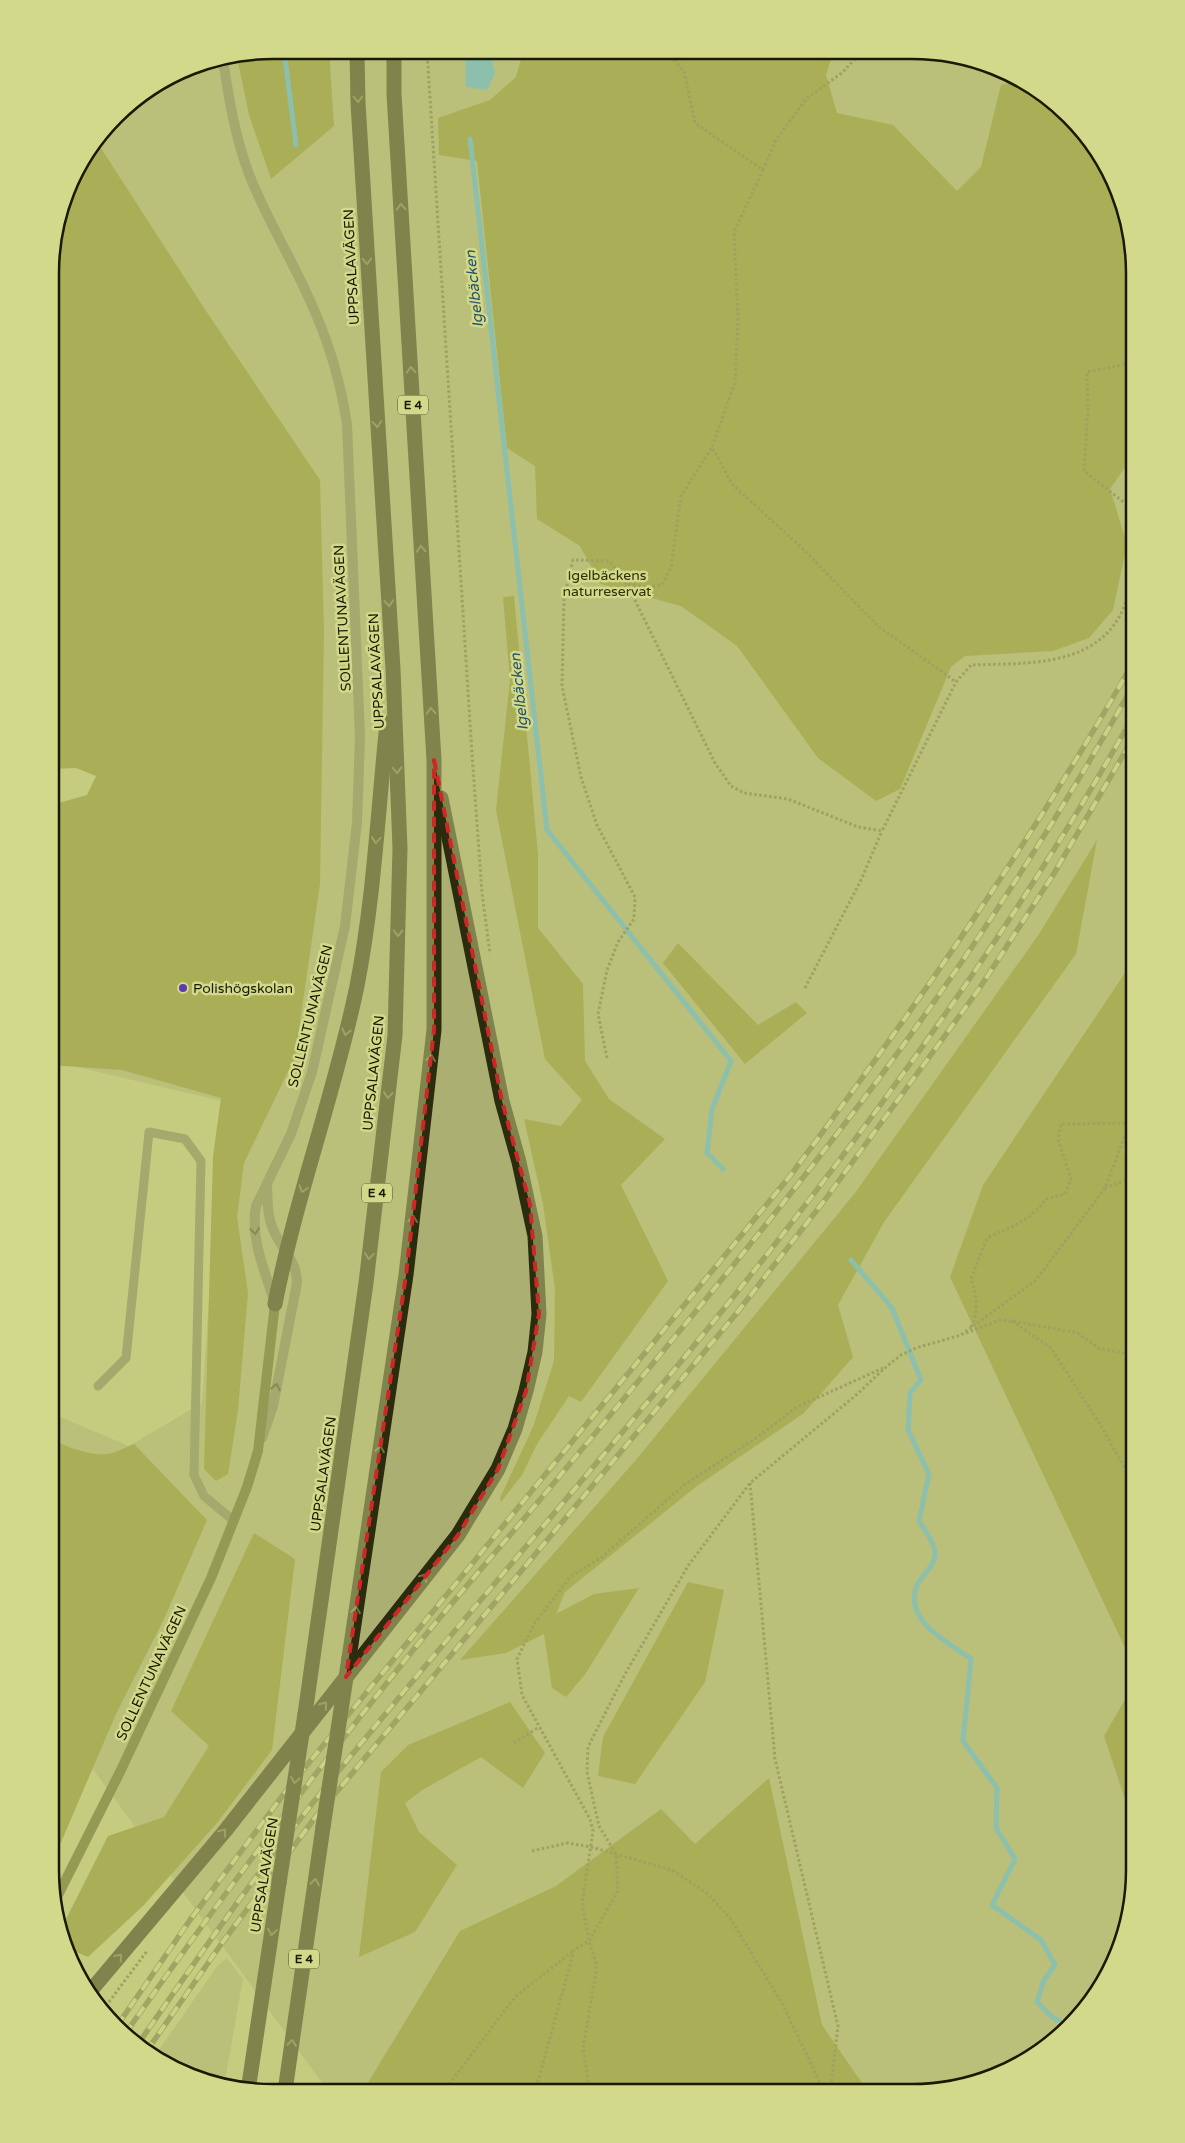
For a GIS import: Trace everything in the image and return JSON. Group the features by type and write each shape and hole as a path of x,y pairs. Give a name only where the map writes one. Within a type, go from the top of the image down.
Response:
{"highway":[{"name":"UPPSALAVÄGEN","path":"249,2083 305,1714 366,1283 395,1035 400,848 393,669 362,171 357,59"},
{"name":"E 4","path":"286,2084 406,1275 434,1030 434,760 394,94 394,59"},
{"path":"275,1304 286,1250 331,1093 357,984 371,900 393,669"},
{"path":"94,1987 225,1830 458,1534 498,1469 515,1428 526,1391 535,1352 539,1314 535,1236 530,1204 502,1102 487,1034 434,760"}],"street":[{"name":"SOLLENTUNAVÄGEN","path":"224,65 231,109 249,174 308,294 334,358 342,391 347,424 359,708 357,823 345,926 312,1072 291,1134 256,1206 254,1234 275,1304 258,1451"},
{"name":"SOLLENTUNAVÄGEN","path":"60,1891 120,1772 203,1595 234,1521 273,1406 297,1283 297,1272 268,1217 267,1185"}],"lane":[{"path":"98,1386 126,1358 149,1132 185,1139 201,1161 194,1474 204,1496 234,1521"}],"path":[{"path":"674,59 684,72 695,123 763,170"},
{"path":"627,584 645,587 662,585 670,567 681,496 712,447 735,382 738,320 734,232 776,140 806,99 843,72 855,59"},
{"path":"1126,364 1086,372 1088,409 1084,471 1126,504"},
{"path":"712,447 732,484 803,549 878,626 956,682"},
{"path":"607,1058 598,1014 607,970 618,942 634,919 635,897 598,825 581,777 562,686 564,598 573,560 609,561 627,584 714,763 731,786 744,793 788,799 858,828 882,831"},
{"path":"805,988 861,880 882,831 956,682 971,665 1032,663 1059,658 1069,656 1101,640 1119,618 1126,596"},
{"path":"971,1327 977,1313 976,1292 971,1279 988,1238 1022,1222 1036,1213 1046,1198 1066,1194 1071,1179 1058,1139 1061,1124 1126,1123"},
{"path":"961,1335 1036,1280 1105,1188 1126,1131"},
{"path":"1105,1188 1126,1180"},
{"path":"449,2084 515,1997 574,1950 589,1941 618,1891 616,1854 599,1826 587,1772 588,1747 625,1674 688,1566 750,1483 855,1396 887,1366 901,1355 916,1348 961,1335 1000,1320 1078,1333 1098,1348 1126,1353"},
{"path":"1012,1321 1052,1348 1103,1429 1126,1471"},
{"path":"589,2084 583,2048 597,1966 589,1941 582,1903 592,1831 590,1819 522,1695 518,1659 534,1624 570,1578 608,1551 684,1485 759,1436 797,1407 887,1366"},
{"path":"750,1483 775,1758 838,2026 831,2084"},
{"path":"514,1743 538,1727"},
{"path":"532,1850 567,1843 591,1847 672,1870 708,1894 730,1918 782,2003 821,2084"},
{"path":"537,2084 574,1950"}],"highlighted area":[{"path":"434,760 502,1101 530,1204 539,1314 526,1391 498,1469 458,1535 346,1677 406,1275 434,1030"}],"green space":[{"name":"Igelbäckens naturreservat","path":"258,59 927,59 968,66 1020,87 1054,112 1082,142 1098,166 1115,204 1126,258 1126,1885 1119,1926 1098,1978 1064,2022 1020,2056 968,2077 927,2084 323,2084 92,1768 59,1756 59,1416 129,1446 202,1403 222,1101 59,1063 59,1015 94,815 98,760 80,657 59,599 59,258 61,244 70,204 87,165 121,121 165,87 217,66"},
{"path":"258,59 330,59 334,126 271,179 249,115 238,62"},
{"path":"521,59 831,59 826,75 837,113 893,125 957,191 981,167 1001,85 1011,83 1043,103 1064,121 1082,142 1098,166 1110,191 1119,217 1126,258 1126,466 1110,489 1126,541 1126,549 1113,610 1089,638 1053,651 965,656 951,667 900,789 876,801 818,758 737,646 681,606 601,584 580,546 537,519 535,466 507,448 477,161 439,155 438,118 490,100 516,77"},
{"name":"Polishögskolan","path":"100,147 206,311 320,480 324,632 320,884 295,1057 244,1163 237,1217 248,1293 238,1410 228,1474 216,1481 204,1469 213,1156 221,1098 122,1070 59,1066 59,803 87,795 96,776 76,768 59,769 59,258 70,204 87,165"},
{"path":"514,596 538,854 538,928 583,984 585,1061 609,1099 665,1139 621,1185 668,1281 581,1402 569,1396 537,1444 522,1475 501,1502 500,1498 533,1427 554,1361 555,1289 543,1204 524,1119 561,1126 582,1100 545,1059 496,810 510,680 503,597"},
{"path":"1097,840 1076,954 884,1222 838,1305 853,1357 804,1413 697,1486 565,1592 556,1614 594,1594 639,1588 586,1673 566,1697 552,1688 544,1634 506,1653 460,1660 635,1461 855,1193 1039,934"},
{"path":"678,943 758,1025 796,1002 807,1013 745,1064 663,963"},
{"path":"1126,971 1126,1138 1124,1155 1126,1151 1126,1650 950,1277 983,1185"},
{"path":"59,1443 93,1454 110,1453 134,1444 207,1520 164,1619 116,1714 59,1847"},
{"path":"254,1533 295,1559 272,1750 217,1823 143,1906 88,1957 75,1952 65,1921 108,1836 164,1817 209,1746 171,1711"},
{"path":"688,1582 724,1590 705,1682 635,1784 598,1776 603,1737"},
{"path":"1126,1698 1126,1802 1104,1736"},
{"path":"510,1702 545,1753 523,1788 481,1757 424,1789 405,1803 419,1832 457,1865 415,1932 359,1957 381,1772 408,1745"},
{"path":"769,1778 822,2025 863,2084 367,2084 460,1931 556,1886 661,1809 695,1844"},
{"path":"227,1958 243,1979 225,2079 191,2068 158,2051 218,1965"}],"water":[{"path":"465,59 492,59 495,73 487,90 466,87"}],"waterway":[{"name":"Igelbäcken","path":"285,59 296,145"},
{"name":"Igelbäcken","path":"470,139 547,830 731,1061 712,1109 707,1153 723,1169"},
{"name":"Igelbäcken","path":"851,1260 892,1308 921,1380 910,1393 908,1430 929,1474 919,1521 932,1542 935,1556 930,1567 917,1585 914,1598 916,1609 930,1629 971,1659 963,1741 997,1788 996,1828 1015,1859 992,1905 1041,1940 1055,1965 1044,1980 1037,2002 1052,2017 1063,2023"}],"railway":[{"path":"120,2021 190,1920 289,1787 790,1176 882,1051 971,923 1056,793 1126,674"},
{"path":"129,2029 264,1841 373,1700 723,1278 877,1081 980,935 1012,886 1106,734 1126,698"},
{"path":"141,2039 242,1896 308,1809 359,1745 675,1369 837,1164 943,1018 994,943 1043,868 1126,729"},
{"path":"150,2046 222,1943 314,1819 736,1314 824,1201 979,989 1053,875 1126,750"}],"place":[{"name":"Polishögskolan","path":"183,988"}]}
